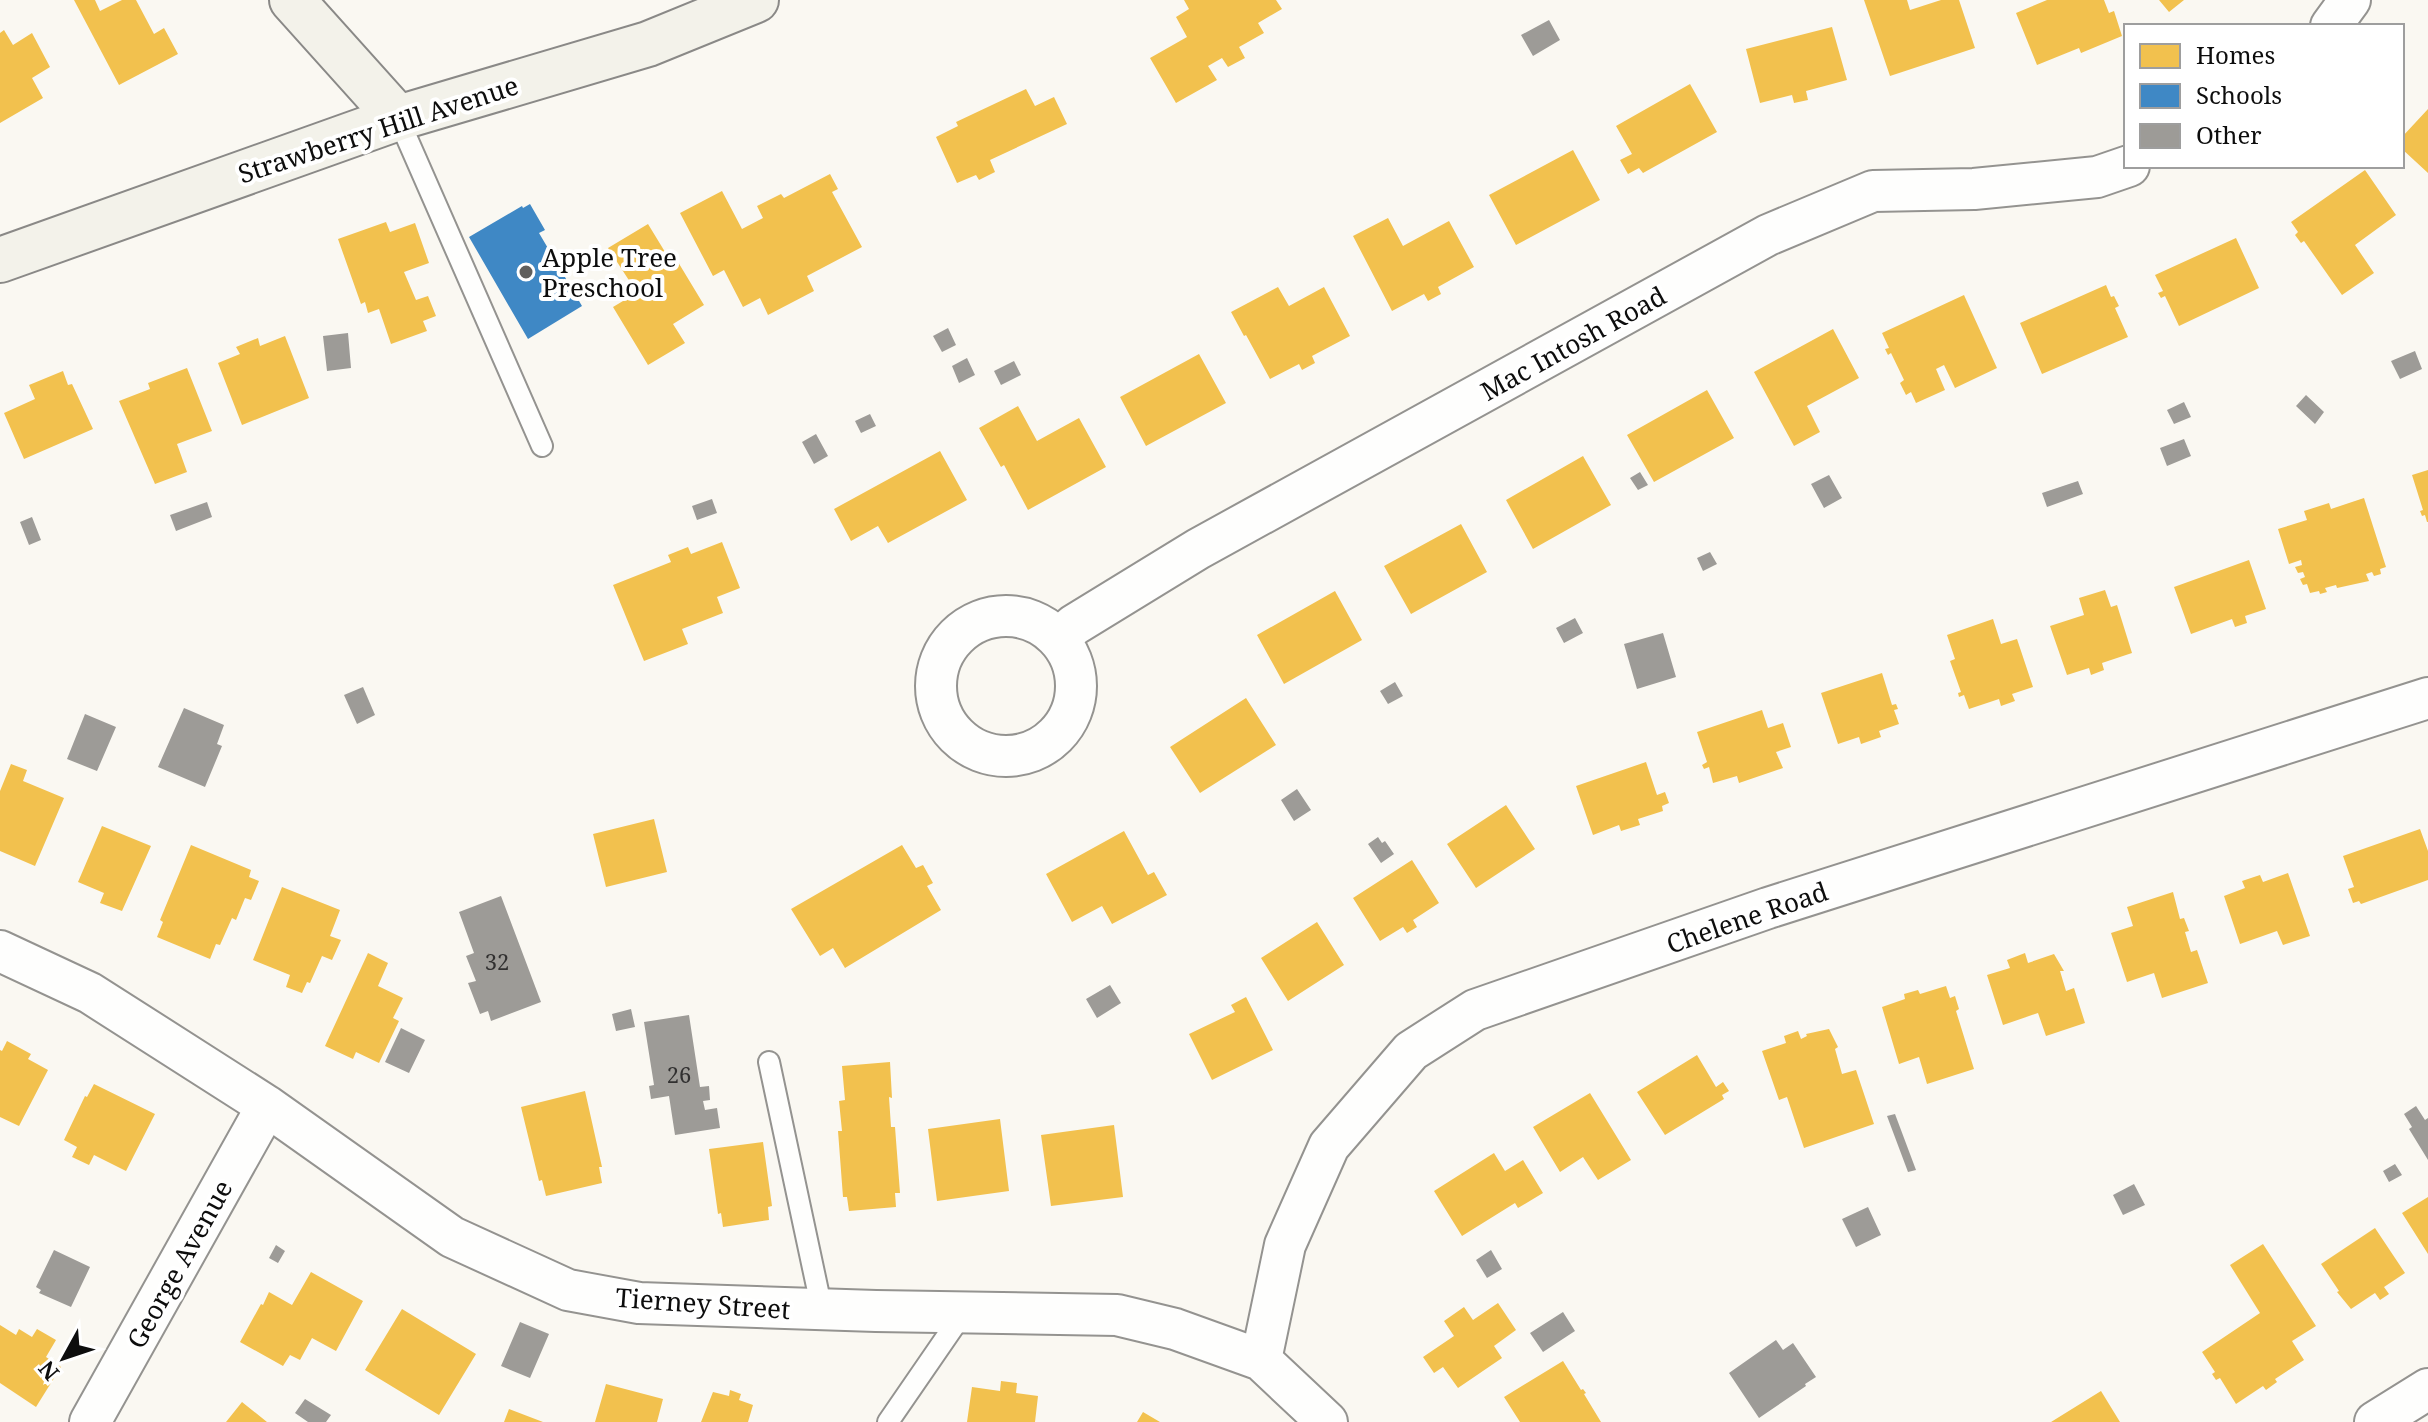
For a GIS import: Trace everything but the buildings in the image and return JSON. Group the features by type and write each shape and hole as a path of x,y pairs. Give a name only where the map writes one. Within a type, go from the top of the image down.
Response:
{"main road":[{"path":"292,0 398,118"},
{"name":"Strawberry Hill Avenue","path":"0,260 398,118 648,44 756,0"}],"street":[{"path":"2332,24 2350,0"},
{"name":"Mac Intosh Road","path":"1058,639 1074,625 1198,549 1768,235 1873,191 1974,189 2097,177 2124,168"},
{"name":"Chelene Road","path":"1261,1360 1285,1245 1329,1146 1411,1051 1475,1010 1768,908 2428,698"},
{"name":"Tierney Street","path":"0,951 90,993 267,1106 452,1237 568,1290 639,1303 822,1310 1117,1315 1175,1329 1261,1360 1327,1422"},
{"name":"George Avenue","path":"90,1422 267,1106"},
{"path":"2375,1422 2428,1389"}],"lane":[{"path":"398,118 542,446"},
{"path":"769,1062 822,1310"},
{"path":"888,1422 963,1313"}],"place":[{"name":"Apple Tree Preschool","path":"526,272"}]}
